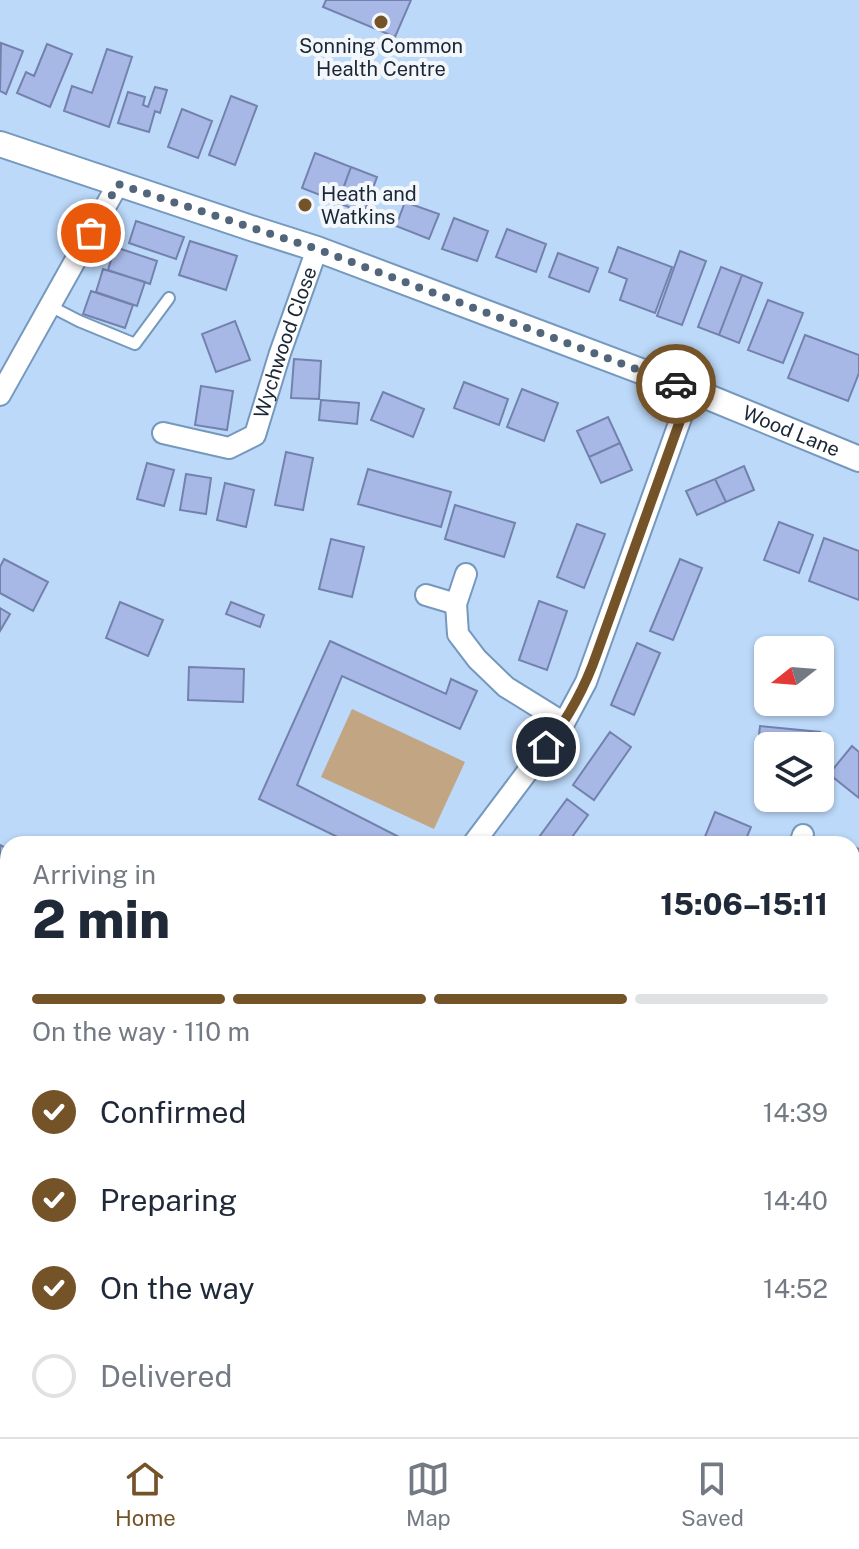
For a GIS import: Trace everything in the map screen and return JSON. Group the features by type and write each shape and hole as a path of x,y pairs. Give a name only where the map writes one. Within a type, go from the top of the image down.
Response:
{"street":[{"name":"Wood Lane","path":"0,144 317,249 691,390 859,459"},
{"path":"0,395 118,184"},
{"name":"Wychwood Close","path":"163,433 229,448 255,435 317,249"},
{"path":"479,836 564,723 586,682 691,390"},
{"path":"466,574 456,604 458,634 477,659 506,687 564,723"},
{"path":"426,595 456,604"}],"lane":[{"path":"50,306 135,344 169,298"}],"shaded area":[{"path":"352,709 465,762 434,829 321,777"}],"building":[{"name":"Sonning Common Health Centre","path":"326,0 411,0 395,37 323,7"},
{"path":"1,43 23,51 6,94 0,91"},
{"path":"47,44 72,54 50,107 17,93 26,72 34,76"},
{"path":"107,49 132,57 109,127 64,111 72,86 92,93"},
{"path":"155,87 167,90 160,113 155,111 149,132 118,123 128,92 145,97 143,105 148,107"},
{"path":"231,96 257,106 235,165 209,155"},
{"path":"182,109 212,121 198,158 168,147"},
{"path":"315,153 351,167 338,202 302,188"},
{"path":"351,167 377,177 364,213 338,203"},
{"path":"405,202 439,214 429,239 396,226"},
{"path":"454,218 488,231 477,261 442,249"},
{"path":"136,221 184,237 176,259 129,243"},
{"path":"507,229 546,244 536,272 496,257"},
{"path":"190,241 237,256 226,290 179,275"},
{"path":"115,247 157,261 150,284 108,270"},
{"path":"618,247 672,267 655,313 620,300 627,279 609,272"},
{"path":"680,251 706,261 682,325 657,316"},
{"path":"558,253 598,268 589,292 549,277"},
{"path":"721,267 742,275 719,335 698,327"},
{"path":"103,269 145,282 137,306 96,292"},
{"path":"742,275 762,283 739,343 719,335"},
{"path":"91,291 133,305 125,328 83,314"},
{"path":"768,300 803,313 783,363 748,350"},
{"path":"235,321 250,360 216,372 202,334"},
{"path":"805,335 859,355 859,373 848,401 788,378"},
{"path":"294,359 321,361 319,399 291,398"},
{"path":"464,382 508,399 499,425 454,408"},
{"path":"201,386 233,391 227,430 195,425"},
{"path":"522,389 558,403 544,441 507,427"},
{"path":"383,392 424,409 413,437 371,420"},
{"path":"321,400 359,403 357,424 319,420"},
{"path":"608,417 620,443 589,457 577,431"},
{"path":"620,443 632,470 601,483 589,457"},
{"path":"286,452 313,458 303,510 275,505"},
{"path":"147,463 174,470 164,506 137,499"},
{"path":"744,466 754,490 726,502 715,479"},
{"path":"368,469 451,492 441,527 358,504"},
{"path":"186,474 211,478 206,514 180,510"},
{"path":"715,479 726,502 697,515 686,491"},
{"path":"225,483 254,490 246,527 217,520"},
{"path":"455,505 515,523 504,557 445,539"},
{"path":"779,522 813,535 799,573 764,560"},
{"path":"577,524 605,534 584,588 557,577"},
{"path":"824,538 859,551 859,600 809,581"},
{"path":"331,539 364,547 352,597 319,589"},
{"path":"4,559 48,582 33,611 0,593 0,567"},
{"path":"680,559 702,568 673,640 650,631"},
{"path":"539,601 567,611 547,670 519,660"},
{"path":"120,602 163,620 148,656 106,638"},
{"path":"231,602 264,615 260,627 226,614"},
{"path":"0,608 10,614 0,631"},
{"path":"330,641 446,694 451,679 477,691 460,729 342,676 297,785 397,836 335,836 259,799"},
{"path":"637,643 660,653 634,715 611,705"},
{"path":"189,667 244,669 243,702 188,700"},
{"path":"760,726 820,732 759,732"},
{"path":"610,732 631,747 594,800 573,785"},
{"path":"852,746 859,752 859,798 834,778 834,768"},
{"path":"567,799 588,815 573,836 540,836"},
{"path":"715,812 751,827 747,836 705,836"}],"way so far":[{"path":"91,233 118,184 317,249 676,384"}],"place":[{"name":"Sonning Common Health Centre","path":"381,22"},
{"name":"Heath and Watkins","path":"305,205"}],"route":[{"path":"546,747 575,703 597,653 691,390 676,384"}]}
